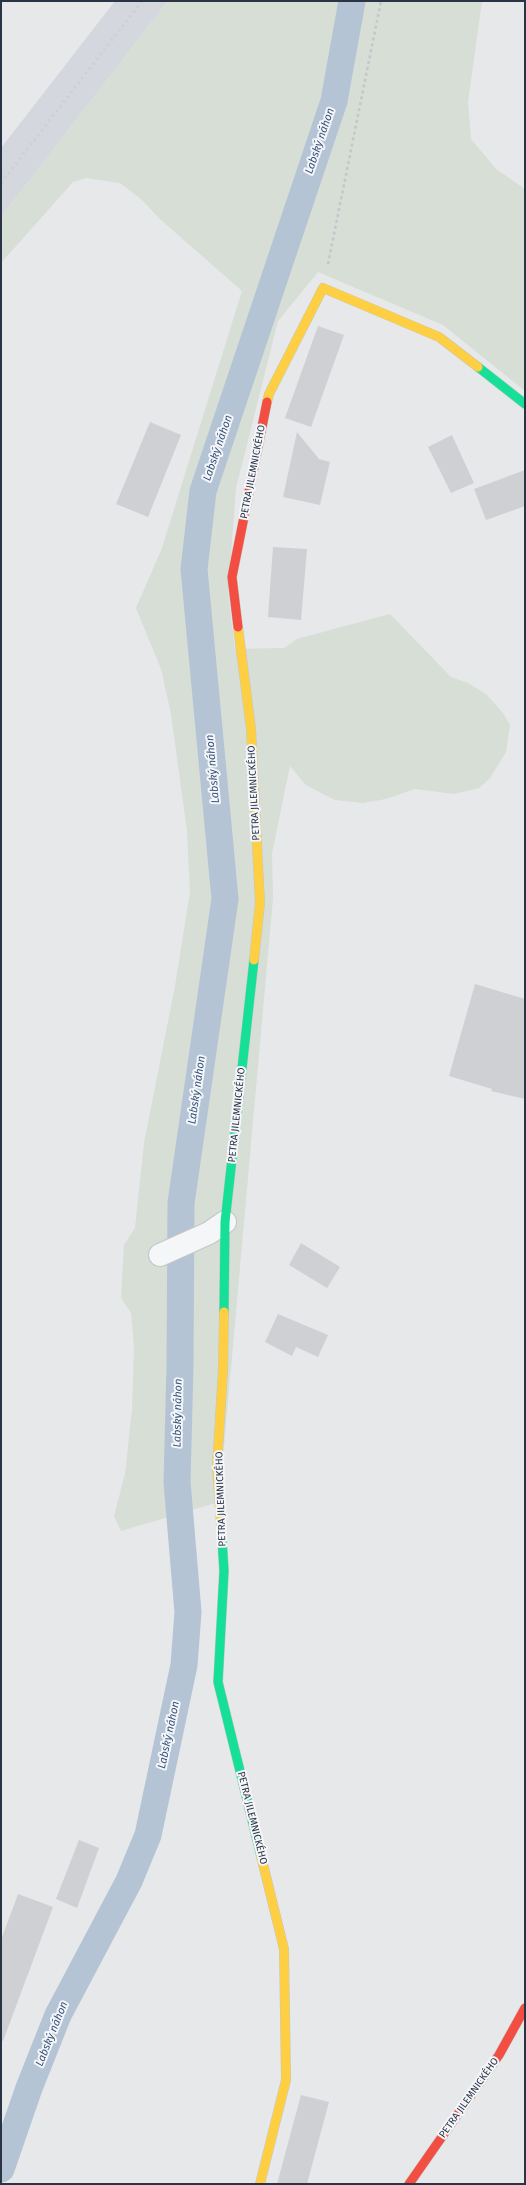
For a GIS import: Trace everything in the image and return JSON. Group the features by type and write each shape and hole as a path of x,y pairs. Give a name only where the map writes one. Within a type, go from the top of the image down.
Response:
{"street":[{"path":"323,288 439,337 525,404"},
{"name":"PETRA JILEMNICKÉHO","path":"260,2184 286,2080 284,1949 218,1682 224,1571 218,1466 223,1370 217,1227 260,902 251,729 232,577 269,394 323,288"},
{"path":"160,1255 217,1227"},
{"name":"PETRA JILEMNICKÉHO","path":"408,2184 499,2055 525,2008"}],"path":[{"path":"323,288 381,1"}],"shaded area":[{"path":"115,1 168,1 1,217 1,148"},
{"path":"168,1 482,1 468,102 471,139 496,169 525,189 525,391 443,325 318,272 278,321 236,488 228,593 235,649 284,648 297,639 390,614 451,677 468,683 486,694 503,713 510,725 506,752 490,778 479,788 454,794 415,789 386,799 363,803 335,800 306,785 290,766 272,853 273,898 219,1502 121,1531 114,1516 125,1474 132,1409 134,1347 131,1313 121,1298 124,1245 135,1228 144,1143 175,986 190,892 187,831 171,714 161,669 136,608 162,548 242,291 161,220 141,199 120,183 86,178 73,182 1,263 1,217"}],"building":[{"path":"318,326 344,335 311,427 285,418"},
{"path":"150,422 181,435 148,517 116,504"},
{"path":"297,432 319,459 330,462 320,505 283,497"},
{"path":"452,435 474,483 451,493 428,447"},
{"path":"525,470 525,506 486,520 474,489"},
{"path":"273,547 307,549 301,620 268,617"},
{"path":"475,984 525,999 525,1099 491,1091 492,1089 449,1076"},
{"path":"301,1243 340,1267 327,1288 289,1265"},
{"path":"278,1314 328,1335 318,1357 296,1347 292,1356 265,1342"},
{"path":"79,1840 99,1848 77,1908 56,1899"},
{"path":"18,1894 53,1907 3,2041 1,2040 1,1940"},
{"path":"301,2095 329,2102 307,2184 277,2184"}],"waterway":[{"name":"Labský náhon","path":"1,2169 29,2088 58,2015 129,1881 148,1835 184,1665 188,1612 177,1482 180,1366 181,1203 225,899 194,569 203,491 334,101 352,1"}],"railway":[{"path":"1,183 142,1"}],"traffic: fast":[{"path":"478,367 525,404"},
{"path":"224,1312 225,1222 254,960"},
{"path":"222,1539 224,1571 218,1682 261,1856"}],"traffic: slow":[{"path":"267,402 269,394 323,288 439,337 478,367"},
{"path":"238,627 251,729 260,903 254,960"},
{"path":"222,1539 217,1466 223,1370 224,1312"},
{"path":"260,2184 286,2080 284,1949 261,1856"}],"traffic: jam":[{"path":"238,627 232,577 267,402"},
{"path":"409,2184 499,2055 525,2008"}]}
